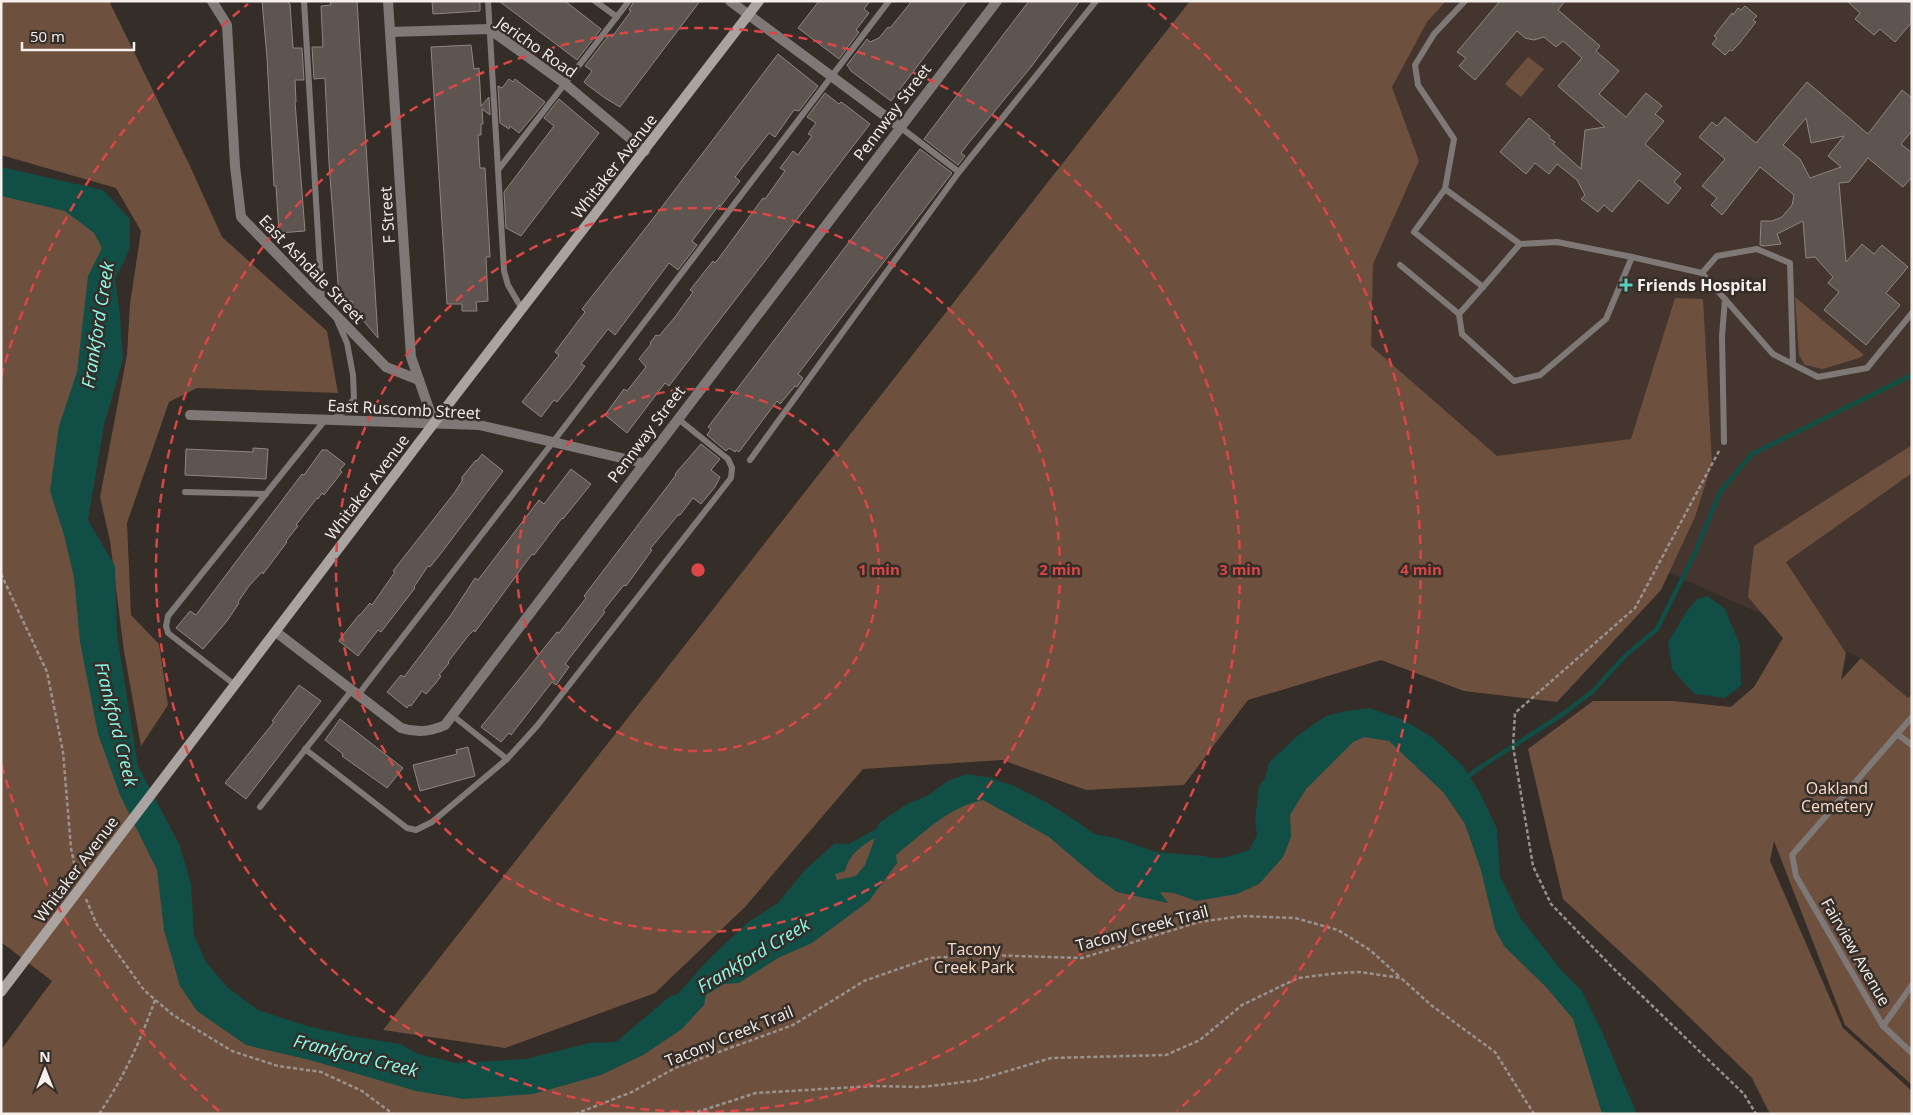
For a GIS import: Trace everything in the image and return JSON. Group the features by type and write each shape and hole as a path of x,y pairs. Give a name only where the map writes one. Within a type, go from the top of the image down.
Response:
{"main road":[{"name":"Whitaker Avenue","path":"1,992 434,423 759,1"}],"street":[{"name":"East Ashdale Street","path":"212,1 227,25 235,166 241,217 386,367 419,380"},
{"name":"F Street","path":"388,1 411,357 434,423"},
{"path":"730,1 900,127"},
{"name":"Pennway Street","path":"276,632 402,728 412,732 425,732 445,725 997,1"},
{"name":"Jericho Road","path":"390,32 489,28 564,83 645,151"},
{"name":"East Ruscomb Street","path":"190,415 479,425 643,463"}],"lane":[{"path":"304,1 322,302"},
{"path":"488,1 504,271 508,285 522,310"},
{"path":"595,1 616,17"},
{"path":"498,170 629,1"},
{"path":"260,807 305,749 355,693 553,442 889,1"},
{"path":"750,460 959,172 1096,1"},
{"path":"1465,1 1434,34 1415,65 1418,85 1454,139 1445,189 1414,232 1483,287"},
{"path":"900,127 959,172"},
{"path":"1445,189 1520,244 1557,242 1702,273 1773,354 1818,377 1867,368 1912,313"},
{"path":"1459,314 1520,244"},
{"path":"1702,273 1718,256 1757,249 1790,263 1793,364"},
{"path":"1400,265 1459,314 1462,334 1514,382 1540,375 1606,319 1632,257"},
{"path":"1724,442 1722,336 1725,299"},
{"path":"235,685 168,633 166,626 168,616 328,420 343,412 354,399 354,375 348,343 335,314"},
{"path":"305,749 408,828 416,830 432,822 507,759 538,726 730,478 732,468 728,459 678,418"},
{"path":"185,492 266,494"},
{"path":"452,715 507,759"},
{"path":"1912,717 1897,734 1912,745"},
{"name":"Fairview Avenue","path":"1897,734 1792,855 1796,876 1883,1026 1912,1053"},
{"path":"1883,1026 1912,985"}],"path":[{"path":"1724,442 1635,608 1515,713 1513,746 1533,866 1551,904 1744,1094 1756,1114"},
{"path":"1,574 47,672 63,752 71,848 76,878"},
{"path":"83,894 97,925 144,990 173,1015 232,1051 278,1066 322,1072 362,1091 393,1114"},
{"name":"Tacony Creek Trail","path":"575,1114 632,1092 675,1068 793,1025 864,981 930,958 984,956 1082,958 1199,922 1243,916 1296,918 1338,930 1370,950 1431,1005 1495,1052 1534,1114"},
{"path":"691,1114 756,1093 874,1086 938,1085 978,1080 1052,1058 1166,1055 1200,1040 1242,1005 1298,978 1339,972 1360,972 1401,978"},
{"path":"99,1114 122,1079 140,1042 155,1000"}],"shaded area":[{"name":"Friends Hospital","path":"1278,1 1912,1 1912,694 1908,698 1861,658 1509,502 1366,351"}],"green space":[{"path":"1,1 109,1 190,166 222,237 327,331 338,393 197,388 169,402 127,523 131,615 159,644 168,705 141,746 124,651 110,541 100,497 127,355 130,304 141,231 116,188 1,155"},
{"path":"1190,1 1446,1 1427,22 1392,87 1419,161 1373,264 1371,346 1497,456 1631,439 1675,298 1703,299 1712,463 1695,517 1661,590 1557,702 1464,691 1381,660 1248,700 1184,785 1086,790 1002,760 863,769 745,907 655,993 505,1048 383,1030"},
{"path":"1528,57 1544,69 1521,97 1505,84"},
{"name":"Tacony Creek Park","path":"1,178 109,213 73,478 120,724 207,984 256,1032 435,1082 599,1062 787,905 816,868 971,781 1121,859 1270,863 1308,739 1372,720 1444,757 1502,905 1577,993 1627,1114 1,1114 1,1050 52,981 1,942"},
{"path":"1795,297 1864,355 1823,369 1805,365 1799,355"},
{"name":"Oakland Cemetery","path":"1912,445 1912,473 1786,562 1846,653 1841,680 1861,658 1908,698 1912,694 1912,1085 1845,1025 1774,841 1770,861 1843,1028 1912,1091 1912,1114 1770,1114 1752,1078 1653,982 1563,899 1528,749 1593,701 1673,701 1731,707 1754,687 1783,638 1748,597 1754,546"}],"water":[{"name":"Frankford Creek","path":"1,167 103,190 130,219 130,247 115,278 123,359 104,425 88,520 115,566 117,635 138,766 180,846 191,884 194,935 206,962 227,987 258,1010 307,1026 400,1044 418,1054 457,1063 526,1059 589,1043 616,1042 669,997 678,994 708,960 747,923 778,903 805,870 834,844 849,844 876,829 880,822 907,804 927,796 948,781 967,774 992,778 1014,786 1046,802 1094,834 1120,839 1155,852 1221,858 1249,850 1257,835 1255,819 1259,786 1265,778 1269,763 1297,736 1326,716 1369,708 1404,720 1433,738 1462,765 1480,793 1497,829 1500,876 1521,919 1562,971 1582,991 1600,1027 1637,1114 1602,1114 1573,1019 1547,988 1504,946 1495,929 1481,870 1465,824 1444,793 1389,741 1364,737 1353,742 1306,789 1290,815 1291,837 1283,857 1259,884 1237,894 1196,901 1174,893 1160,892 1168,903 1117,892 1096,877 1049,837 983,800 959,808 926,830 896,855 897,863 869,901 812,943 778,958 739,983 724,984 706,995 704,1005 682,1029 643,1055 601,1075 533,1094 464,1099 416,1091 310,1060 246,1045 197,1011 180,986 164,930 157,870 120,795 98,734 80,642 74,577 64,535 50,491 59,426 77,372 88,276 102,248 94,233 65,211 1,196","holes":["875,838 865,865 856,876 837,880 835,874 845,871 849,860 856,851"]},
{"path":"1708,596 1725,609 1740,645 1741,686 1725,698 1694,694 1672,669 1668,642 1687,611 1697,599"}],"building":[{"path":"262,1 288,1 290,4 293,48 302,48 304,80 295,80 295,102 305,231 279,233 276,186 274,186"},
{"path":"330,1 357,1 378,338 362,319 356,319 356,311 353,311 352,301 345,301 339,297 325,78 314,79 312,47 323,47 321,6 331,5"},
{"path":"432,1 480,1 480,11 433,14"},
{"path":"499,1 565,1 601,29 577,60"},
{"path":"634,1 700,1 620,107 584,82 592,71 585,66 609,35 612,37 631,11 629,10"},
{"path":"819,1 870,1 864,9 869,13 856,30 859,32 839,59 798,28"},
{"path":"912,1 967,1 891,101 851,71 847,65 867,39 870,42 879,38 888,27 890,28"},
{"path":"1029,1 1080,1 1031,67 961,153 965,156 958,165 924,139"},
{"path":"1500,1 1565,1 1558,10 1600,46 1596,51 1619,71 1599,94 1626,117 1646,93 1662,106 1655,114 1664,121 1645,144 1681,174 1674,182 1681,188 1668,204 1639,180 1612,212 1604,205 1598,212 1581,199 1585,195 1577,180 1557,164 1549,174 1535,163 1526,174 1500,152 1529,118 1550,136 1549,138 1555,142 1553,144 1581,169 1585,130 1605,127 1558,86 1582,58 1563,41 1556,47 1544,37 1534,40 1525,38 1517,31 1475,80 1459,66 1466,58 1457,52"},
{"path":"1847,1 1912,1 1912,22 1895,42 1880,29 1874,35 1855,19 1860,13"},
{"path":"1745,6 1757,16 1753,20 1756,22 1738,45 1725,55 1712,44 1717,38 1714,36 1732,13 1733,15 1738,8 1741,10"},
{"path":"471,45 474,69 479,68 481,106 489,97 490,115 482,109 483,124 481,124 481,135 478,135 480,168 485,168 490,257 486,257 488,301 476,302 477,311 462,311 462,304 447,304 431,47"},
{"path":"778,54 818,86 799,111 794,110 775,137 769,133 735,177 740,181 692,241 697,245 678,270 669,263 615,335 608,329 581,364 585,366 571,385 557,402 554,400 541,417 522,402 559,355 555,352 585,312 582,309"},
{"path":"509,79 513,82 515,79 545,102 519,133 510,126 509,129 500,123 498,86 502,88"},
{"path":"1807,82 1868,134 1902,90 1912,98 1912,131 1901,144 1912,153 1912,177 1903,187 1868,158 1849,182 1839,183 1846,262 1862,244 1874,254 1882,245 1908,267 1886,293 1900,305 1866,345 1824,310 1839,292 1828,283 1833,277 1815,257 1806,258 1803,221 1777,234 1781,244 1760,245 1761,221 1772,221 1782,217 1792,205 1794,195 1760,167 1722,215 1711,205 1717,198 1702,186 1725,159 1699,137 1712,122 1717,126 1725,117 1756,143","holes":["1806,118 1811,143 1844,136 1828,156 1841,167 1810,178 1800,159 1783,145"]},
{"path":"825,93 839,104 841,102 870,124 669,386 665,383 627,433 605,415 624,389 627,391 646,367 639,359 650,343 656,335 659,336 675,317 693,292 690,290 713,261 715,263 719,258 763,198 765,199 785,171 780,168 793,151 798,155 812,136 808,134 816,123 807,117"},
{"path":"559,99 599,133 521,236 506,228 504,192 554,126 544,118"},
{"path":"920,149 952,173 798,374 803,378 797,387 795,386 780,404 777,401 739,452 729,448 726,451 707,435 711,429 708,427"},
{"path":"701,444 720,459 711,470 720,477 715,487 701,504 693,498 678,515 650,549 652,550 626,586 624,585 603,611 605,612 565,664 569,667 556,685 552,682 511,735 509,733 501,742 481,727 557,632 559,633 586,598 584,596 675,474"},
{"path":"253,448 268,449 266,479 185,475 186,449 253,452"},
{"path":"322,450 327,450 345,464 340,470 342,472 324,495 322,493 317,498 263,574 262,572 249,586 227,621 203,649 176,628 190,611 196,615"},
{"path":"482,454 503,471 442,552 430,567 428,566 415,588 381,632 378,630 358,656 339,641 340,639 370,603 372,605 395,572 393,571 455,492 462,481 462,477"},
{"path":"571,469 591,484 534,555 532,554 475,632 474,630 468,636 439,675 441,676 435,684 426,694 422,691 411,706 409,705 407,708 387,692 401,675 404,677 451,615 475,578 478,580 539,500 544,504"},
{"path":"299,685 321,701 246,799 225,783 274,722 272,721"},
{"path":"340,719 403,768 387,788 342,756 343,754 325,740"},
{"path":"468,747 475,776 420,791 413,765 457,754 456,750"}],"waterway":[{"path":"1466,779 1476,770 1563,714 1593,691 1625,656 1657,629 1695,553 1720,492 1752,454 1912,375"}],"place":[{"name":"Friends Hospital","path":"1626,285"}]}
